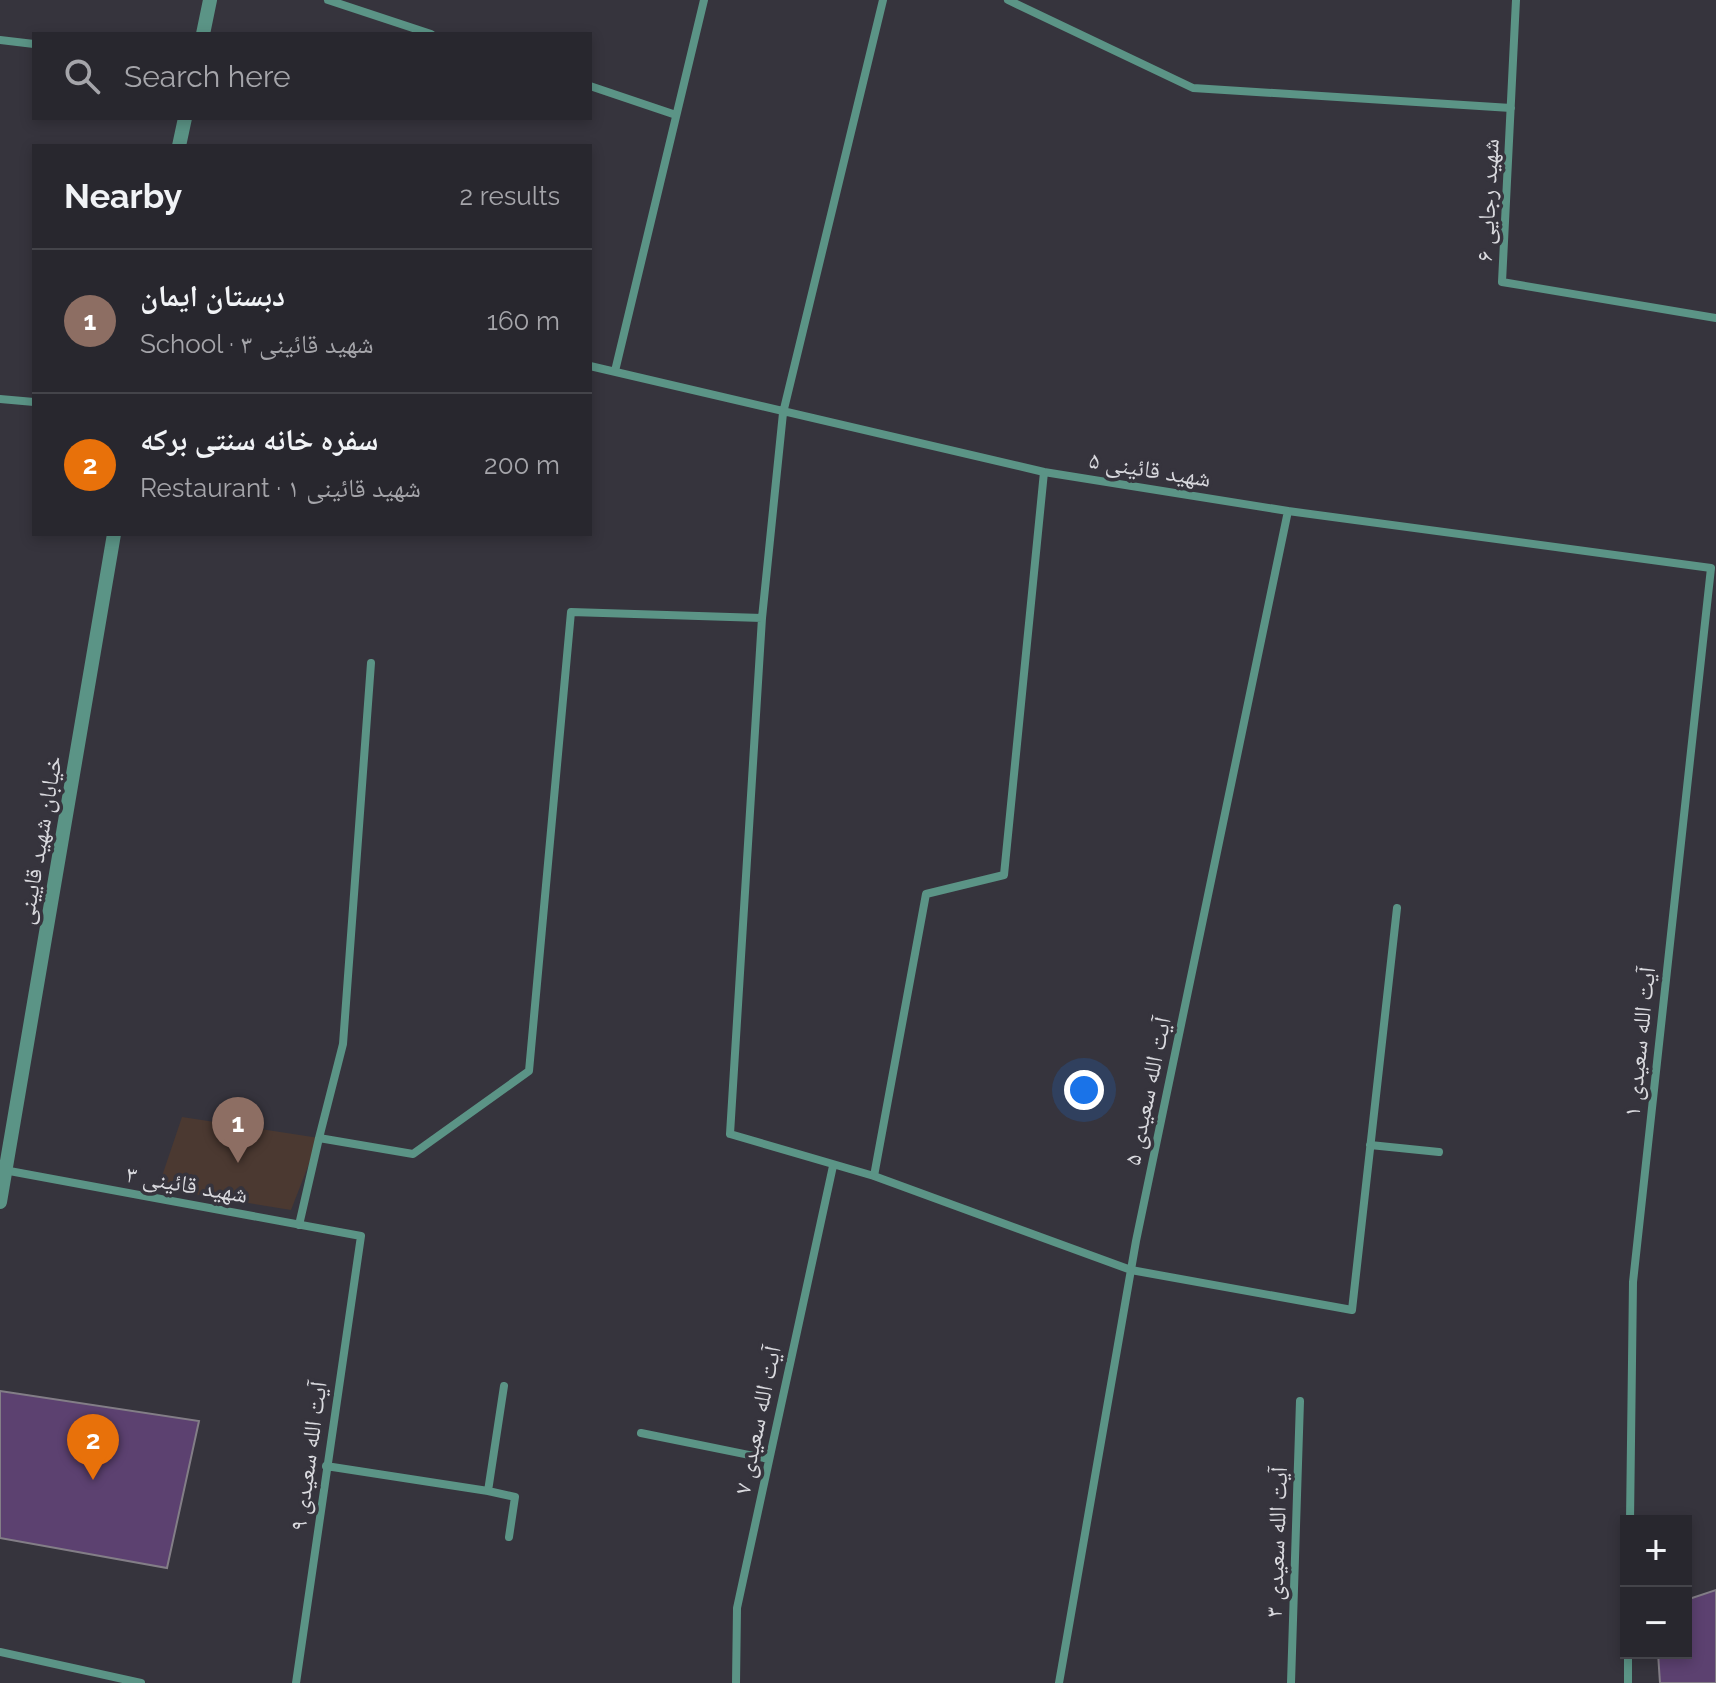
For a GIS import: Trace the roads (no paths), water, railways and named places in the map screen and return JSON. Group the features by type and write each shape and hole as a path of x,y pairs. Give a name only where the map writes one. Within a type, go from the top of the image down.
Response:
{"street":[{"path":"203,32 210,0"},
{"path":"328,0 425,32"},
{"path":"615,371 704,0"},
{"path":"883,0 783,413 762,618 730,1134 874,1176 1131,1270 1352,1310 1397,908"},
{"path":"1008,0 1193,88 1511,108"},
{"name":"شهید رجایی ۶","path":"1516,0 1502,282 1716,318"},
{"path":"0,40 32,44"},
{"path":"592,87 676,115"},
{"path":"179,144 185,120"},
{"name":"شهید قائینی ۵","path":"592,366 1044,472 1288,511 1711,568"},
{"path":"0,399 32,402"},
{"path":"874,1176 926,894 1004,875 1044,472"},
{"name":"آیت الله سعیدی ۵","path":"1059,1683 1131,1270 1288,511"},
{"name":"خیابان شهید قایینی","path":"0,1202 2,1170 114,536"},
{"name":"آیت الله سعیدی ۱","path":"1630,1515 1633,1282 1711,568"},
{"path":"319,1138 413,1154 529,1071 571,612 762,618"},
{"path":"299,1225 343,1044 371,663"},
{"path":"1370,1145 1439,1152"},
{"name":"آیت الله سعیدی ۷","path":"736,1683 737,1608 833,1166"},
{"name":"شهید قائینی ۳","path":"2,1170 361,1236"},
{"name":"آیت الله سعیدی ۹","path":"296,1683 361,1236"},
{"path":"488,1491 504,1386"},
{"name":"آیت الله سعیدی ۳","path":"1291,1683 1300,1401"},
{"path":"641,1433 769,1459"},
{"path":"326,1466 515,1497 509,1537"},
{"path":"0,1652 141,1683"},
{"path":"1628,1659 1628,1683"}],"place":[{"name":"دبستان ایمان","path":"238,1163"},
{"name":"سفره خانه سنتی برکه","path":"93,1480"}]}
